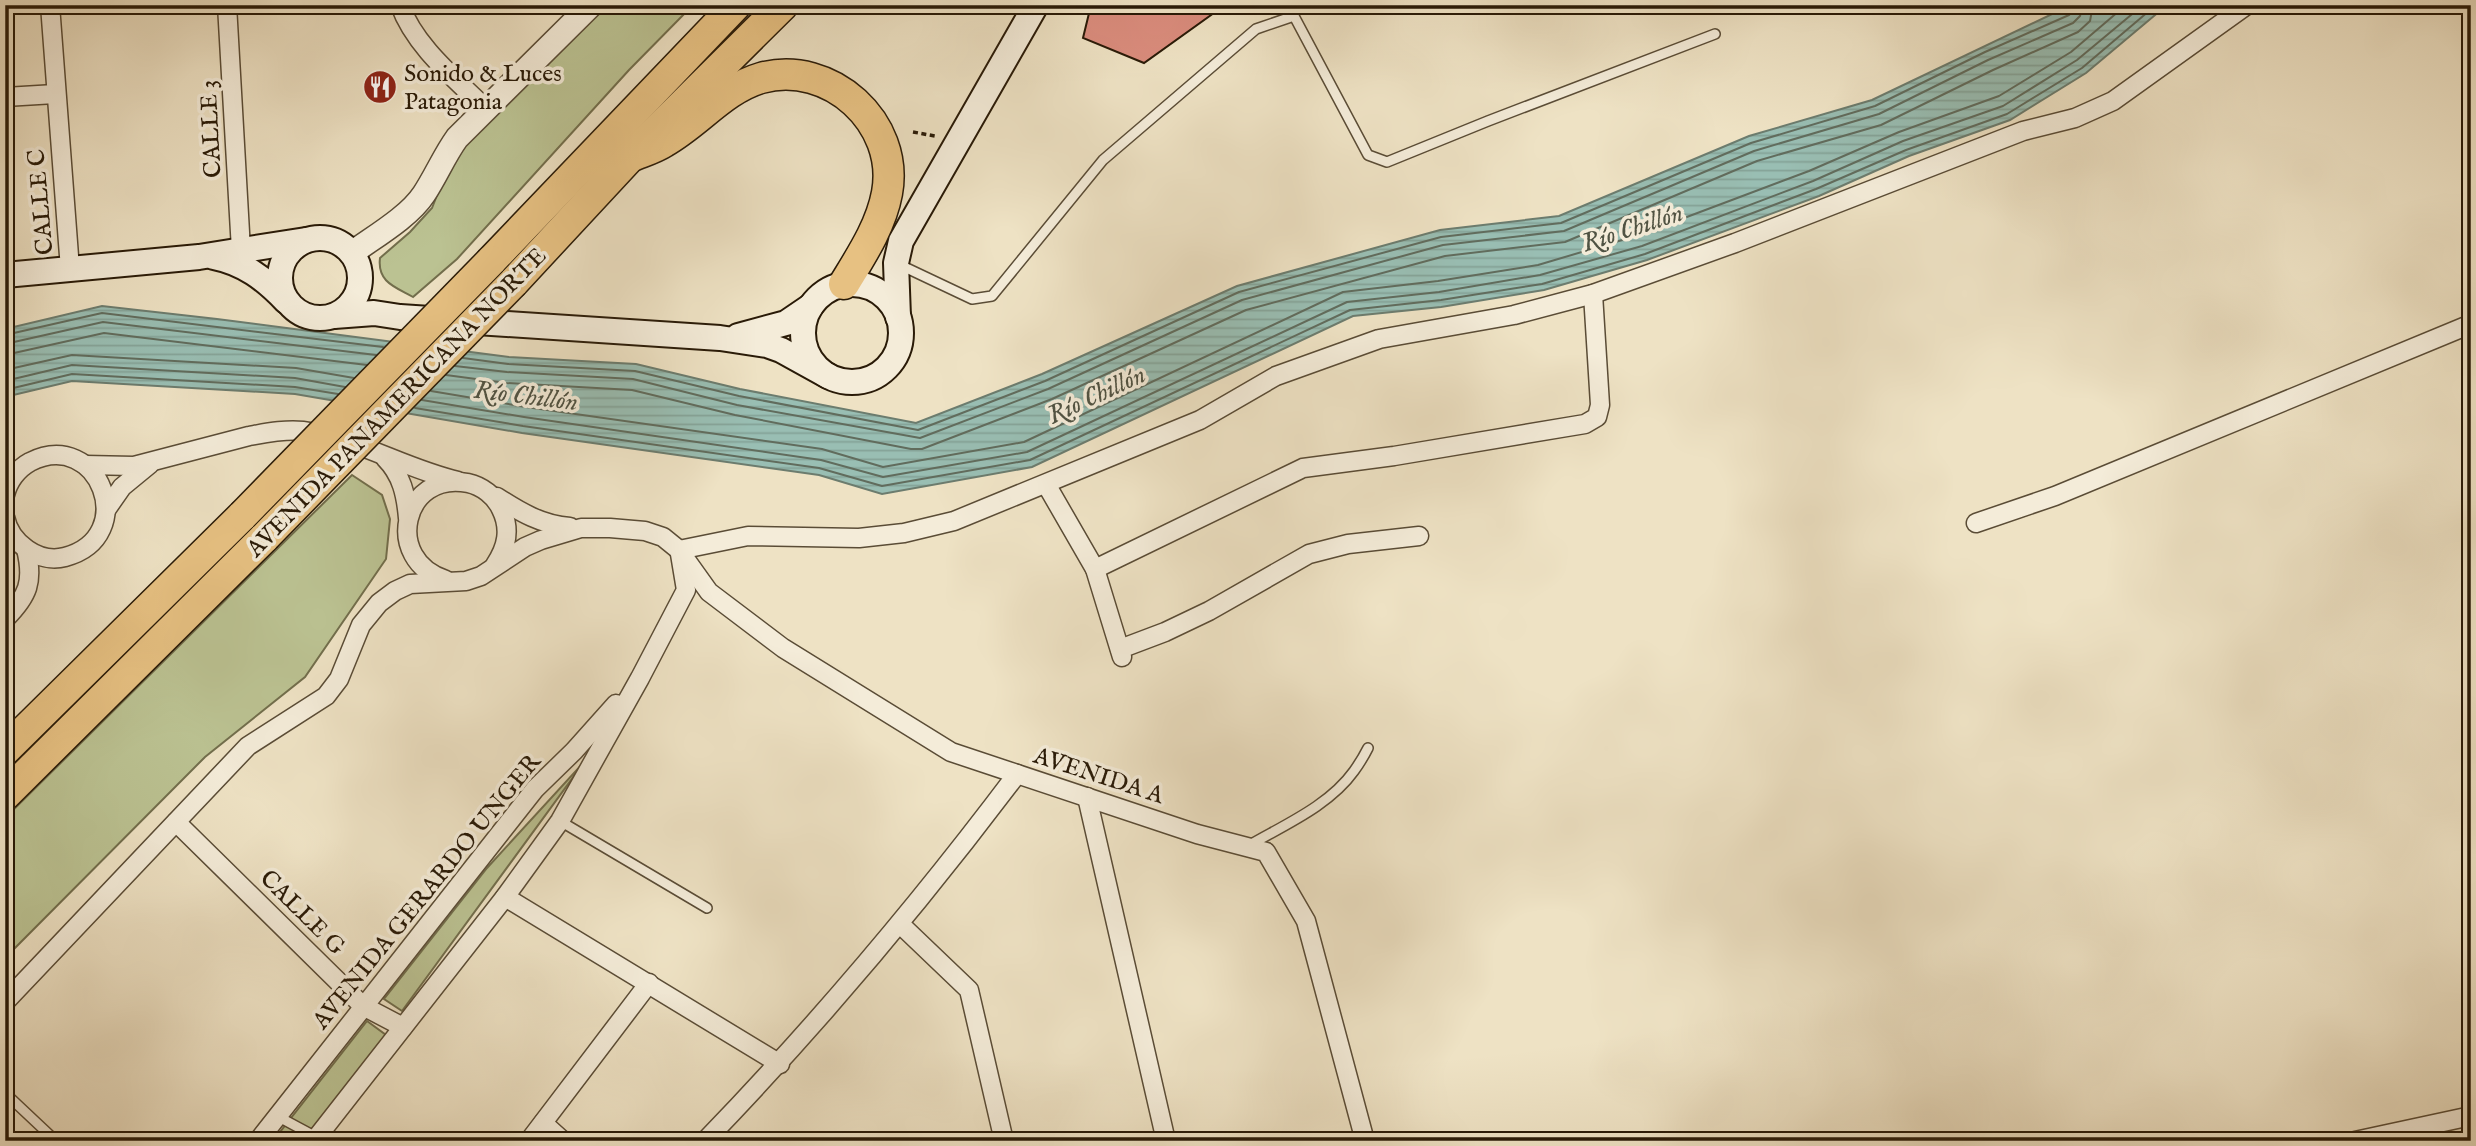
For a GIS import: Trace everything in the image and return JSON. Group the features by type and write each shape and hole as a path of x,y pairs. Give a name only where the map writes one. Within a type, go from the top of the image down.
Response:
{"highway":[{"name":"AVENIDA PANAMERICANA NORTE","path":"5,750 243,515 736,5"},
{"name":"AVENIDA PANAMERICANA NORTE","path":"5,795 265,537 513,283 630,157 783,5"},
{"path":"630,157 663,143 731,92 760,79 789,74 807,76 839,88 852,98 873,124 884,149 889,171 881,216 844,285"}],"main road":[{"path":"199,257 215,257 242,266 265,280 298,312 310,317 363,313 720,338 767,345 842,381 871,379 884,371 900,346 896,263 901,241 1036,5"},
{"path":"5,275 199,257 318,237 343,244 355,258 380,300 400,317"},
{"path":"289,303 282,292 281,267 295,246 306,240"},
{"path":"334,316 355,301 361,276 355,258"},
{"path":"720,338 786,323 811,306 820,296 844,285 858,284 883,295 898,317"},
{"path":"811,306 803,331 804,345 817,368 828,376"}],"street":[{"name":"CALLE C","path":"50,5 71,269"},
{"name":"CALLE 3","path":"227,5 241,250"},
{"path":"400,5 406,22 426,47 487,110"},
{"path":"355,258 415,205 424,195 448,150 591,5"},
{"path":"85,465 125,467 248,436 302,431 364,447 429,474 475,484 516,510 544,523 645,531 663,537 679,550 748,537 859,538 904,533 954,521 1046,484 1200,419 1276,376 1379,339 1514,315 1592,294 1735,243 2023,131 2075,118 2113,101 2247,5"},
{"path":"5,97 55,94"},
{"path":"1096,569 1303,468 1394,456 1585,424 1597,417 1600,405 1592,294"},
{"path":"1976,523 2055,496 2471,324"},
{"path":"5,477 39,458 55,455 71,457 97,476 104,492 106,510 102,527 92,542 78,553 61,558 43,557 26,550 14,537 6,521"},
{"path":"382,456 391,465 404,489 407,537 412,554 421,566 434,576 450,581"},
{"path":"106,510 132,477 163,458"},
{"path":"5,495 13,476 24,465"},
{"path":"408,520 414,504 426,491 441,483 458,481"},
{"path":"1046,484 1096,569 1121,653 1209,611 1309,554 1348,544 1419,536"},
{"path":"490,493 500,506 507,529 503,553 494,566"},
{"path":"5,1002 248,746 326,696 339,679 360,625 379,603 410,584 466,581 481,576 541,540 581,528"},
{"path":"5,620 20,603 30,581 31,569 26,550"},
{"name":"AVENIDA GERARDO UNGER","path":"318,1140 505,897 560,821 686,590 679,550"},
{"name":"AVENIDA A","path":"679,550 709,592 783,648 951,752 1197,834 1266,852 1306,921 1365,1141"},
{"name":"AVENIDA GERARDO UNGER","path":"258,1141 535,789 574,751 639,678"},
{"path":"705,1141 780,1064 900,924 1017,774"},
{"path":"1087,797 1166,1141"},
{"name":"CALLE G","path":"176,822 363,1006 403,1027"},
{"path":"505,897 780,1064"},
{"path":"900,924 969,990 1004,1141"},
{"path":"529,1141 649,983"},
{"path":"2356,1141 2471,1116"},
{"path":"542,1124 564,1141"}],"lane":[{"path":"896,263 972,299 992,296 1103,160 1256,29 1294,16 1368,155 1387,162 1716,34"},
{"path":"1247,847 1315,807 1339,788 1354,772 1368,748"},
{"path":"560,821 707,908"},
{"path":"5,1093 56,1141"},
{"path":"277,1116 318,1140"}],"green space":[{"path":"607,5 693,5 629,70 457,259 413,297 394,287 381,273 380,258 432,208 443,180 466,140"},
{"path":"352,475 382,495 390,519 386,559 305,677 205,757 5,958 5,818"},
{"path":"585,761 402,1011 384,999 487,868"},
{"path":"367,1021 386,1035 303,1141 273,1141"}],"water":[{"name":"Río Chillón","path":"2071,5 2167,5 2086,73 2010,120 1909,156 1819,196 1647,260 1544,290 1441,307 1353,316 1032,467 882,494 819,475 522,433 295,394 72,381 5,397 5,329 102,306 509,357 636,364 740,389 916,423 1042,374 1237,286 1440,230 1559,216 1749,136 1872,100"}],"building":[{"path":"1091,5 1225,5 1144,63 1083,38"}],"place":[{"name":"Sonido & Luces Patagonia","path":"380,87"}]}
